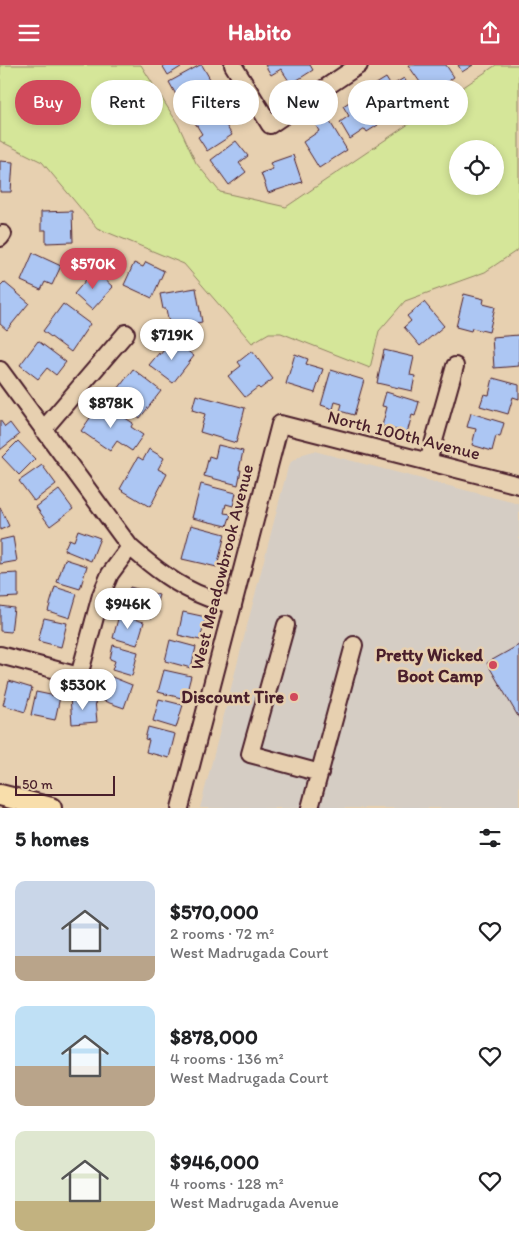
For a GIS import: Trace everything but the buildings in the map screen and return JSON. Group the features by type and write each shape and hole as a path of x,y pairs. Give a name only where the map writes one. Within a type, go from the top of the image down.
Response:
{"main road":[{"path":"0,795 51,808"}],"street":[{"path":"233,65 270,125 359,65"},
{"path":"43,430 126,333"},
{"path":"428,461 455,365"},
{"path":"0,370 130,547 147,562 185,587 206,597 233,605"},
{"name":"North 100th Avenue","path":"280,424 519,485"},
{"name":"West Meadowbrook Avenue","path":"180,808 280,424"},
{"path":"0,655 79,676 101,595 110,574 130,547"},
{"path":"286,625 250,754 320,773"},
{"path":"310,808 354,645"}],"shaded area":[{"path":"314,451 519,504 519,808 200,808 288,467 291,462 303,454"}],"green space":[{"path":"0,65 141,65 150,80 91,80 91,125 163,125 163,100 173,116 173,125 178,125 196,163 220,192 286,207 407,125 468,125 468,84 496,65 519,65 519,249 485,272 405,301 379,331 370,368 281,333 269,333 252,343 184,264 97,228 42,162 0,141"}],"place":[{"name":"Pretty Wicked Boot Camp","path":"493,665"},
{"name":"Discount Tire","path":"294,697"}]}
